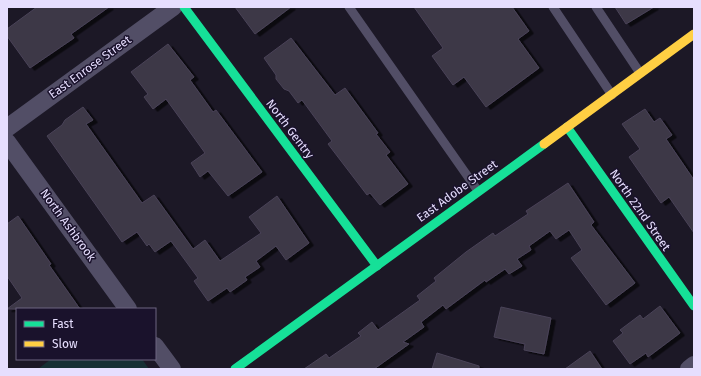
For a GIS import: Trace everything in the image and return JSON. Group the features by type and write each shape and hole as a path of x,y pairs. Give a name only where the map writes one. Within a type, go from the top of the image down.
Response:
{"street":[{"name":"East Enrose Street","path":"7,128 173,7"},
{"name":"North Gentry","path":"184,7 377,266"},
{"name":"East Adobe Street","path":"235,369 694,34"},
{"name":"North 22nd Street","path":"567,127 694,306"},
{"name":"North Ashbrook","path":"7,142 127,308"},
{"path":"156,347 172,369"},
{"path":"689,369 694,365"}],"lane":[{"path":"348,7 478,191"},
{"path":"553,7 612,95"},
{"path":"596,7 640,73"}],"green space":[{"path":"50,360 143,360 149,369 38,369"}],"building":[{"path":"37,7 109,7 71,34 74,38 30,68 7,36 7,29"},
{"path":"235,7 291,7 255,34"},
{"path":"414,7 512,7 529,31 518,39 539,68 486,107 464,77 453,85 432,56 443,48"},
{"path":"615,7 654,7 626,24"},
{"path":"291,38 335,95 345,88 378,133 376,134 390,152 386,155 408,184 380,205 370,193 367,195 328,144 332,141 302,100 298,103 289,91 284,89 276,79 276,75 264,58"},
{"path":"168,44 194,77 190,80 213,112 216,110 262,172 228,196 208,171 200,177 191,163 205,153 166,99 153,109 144,97 148,94 131,72"},
{"path":"83,107 93,120 86,124 142,203 154,195 193,249 205,240 220,261 261,233 249,217 277,196 309,243 286,260 276,246 256,261 260,267 245,277 247,280 230,292 227,288 208,301 194,281 198,278 171,241 155,252 149,244 147,246 137,232 122,242 47,136"},
{"path":"645,109 654,122 660,118 672,135 666,139 694,180 694,233 669,197 661,203 629,157 640,149 622,124"},
{"path":"568,183 594,222 591,225 635,283 606,305 571,258 582,250 569,230 556,239 550,231 529,246 531,250 517,259 522,266 509,274 505,269 486,282 485,280 446,309 443,305 421,322 424,327 403,342 409,344 374,369 304,369 326,354 329,358 361,336 358,333 372,322 378,330 420,300 417,296 436,281 434,278 466,252 493,233 495,236 528,214 526,211"},
{"path":"18,216 51,264 49,265 79,308 7,309 22,298 7,276 7,224"},
{"path":"660,306 680,333 648,357 646,353 630,364 613,341 623,333 620,330 640,315 643,319"},
{"path":"501,307 551,318 544,354 524,350 525,344 494,337"},
{"path":"590,351 602,369 565,369"},
{"path":"437,353 479,366 479,369 432,369"}],"traffic: fast":[{"path":"184,7 377,266"},
{"path":"567,127 694,306"},
{"path":"235,369 544,144"}],"traffic: slow":[{"path":"544,144 694,34"}]}
